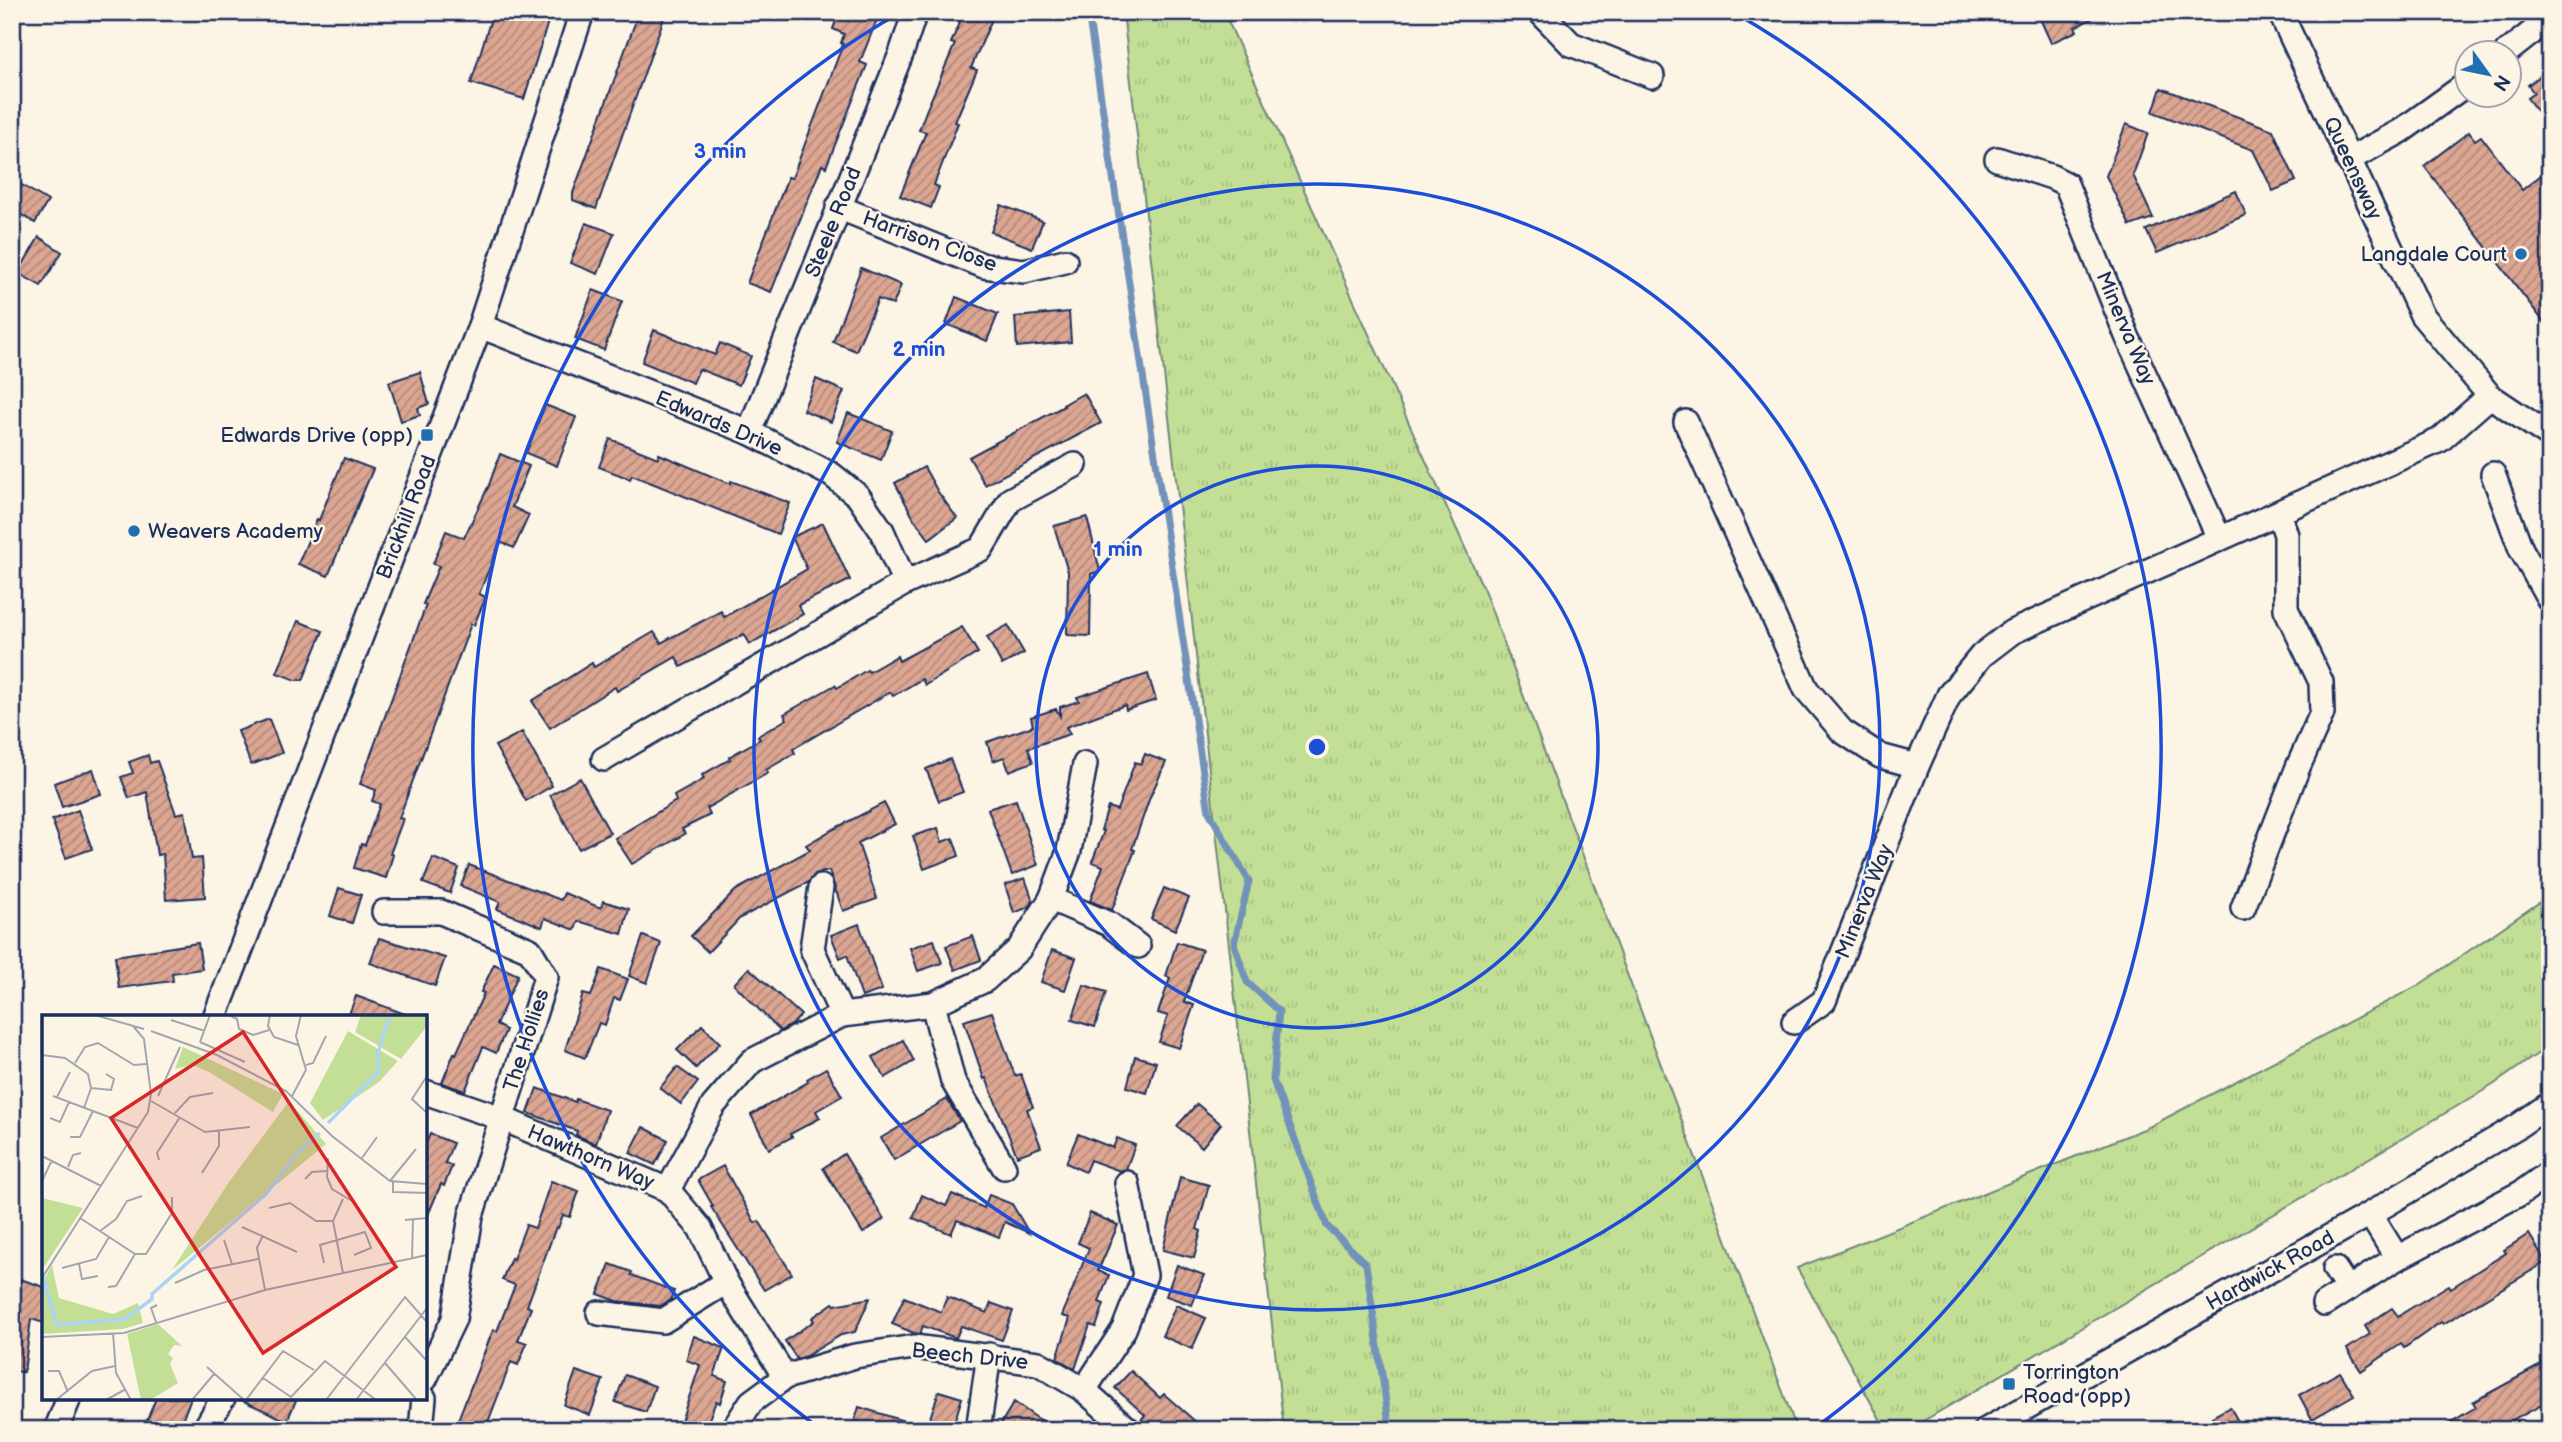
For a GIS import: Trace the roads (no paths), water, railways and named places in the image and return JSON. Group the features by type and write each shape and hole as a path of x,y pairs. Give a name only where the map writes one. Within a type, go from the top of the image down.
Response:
{"street":[{"name":"Brickhill Road","path":"219,1015 480,326 582,12"},
{"name":"Steele Road","path":"749,432 901,54 915,12"},
{"path":"1540,12 1571,44 1652,76"},
{"name":"Queensway","path":"2280,12 2423,315 2490,396 2550,436"},
{"path":"2524,39 2550,19"},
{"path":"2348,160 2400,131 2454,93"},
{"name":"Minerva Way","path":"1997,159 2066,184 2127,336 2219,538"},
{"name":"Harrison Close","path":"838,208 984,266 1024,271 1065,261"},
{"name":"Edwards Drive","path":"480,326 749,432 832,475 858,496 882,531 905,583"},
{"name":"Minerva Way","path":"1794,1022 1824,1001 1917,766 1949,695 1982,655 2012,632 2440,440 2490,396"},
{"path":"1686,422 1806,689 1842,731 1880,756 1917,766"},
{"path":"604,760 905,583 981,549 1010,500 1075,466"},
{"path":"2493,474 2521,549 2550,601"},
{"path":"2244,908 2298,767 2322,713 2321,682 2286,609 2286,535 2280,513"},
{"path":"668,1190 713,1106 752,1060 842,1015 933,1004 985,980 1019,949 1051,899 1069,850 1086,764"},
{"path":"821,887 812,949 842,1015"},
{"path":"1051,899 1109,924 1138,946"},
{"name":"The Hollies","path":"384,912 441,912 530,950 546,977 471,1216 454,1319 427,1376"},
{"path":"933,1004 953,1081 1004,1167"},
{"name":"Hawthorn Way","path":"427,1093 500,1118 668,1190 700,1228 726,1282 785,1377"},
{"name":"Hardwick Road","path":"1986,1430 2370,1214 2550,1104"},
{"path":"2324,1304 2397,1258 2521,1193 2550,1172"},
{"path":"1084,1390 1124,1329 1145,1275 1127,1184"},
{"path":"2370,1214 2397,1258"},
{"path":"2335,1269 2348,1289"},
{"path":"598,1313 663,1321 726,1282"},
{"name":"Beech Drive","path":"733,1430 751,1402 785,1377 855,1356 914,1347 1038,1363 1084,1390 1129,1430"},
{"path":"978,1430 989,1355"},
{"path":"56,1430 67,1400"},
{"path":"206,1427 222,1400"},
{"path":"421,1429 424,1400"}],"waterway":[{"path":"1088,12 1209,812 1249,881 1234,944 1247,982 1279,1011 1273,1080 1327,1226 1366,1264 1390,1430"}],"place":[{"name":"Langdale Court","path":"2521,254"},
{"name":"Edwards Drive (opp)","path":"427,435"},
{"name":"Weavers Academy","path":"134,531"},
{"name":"Torrington Road (opp)","path":"2009,1384"}]}
